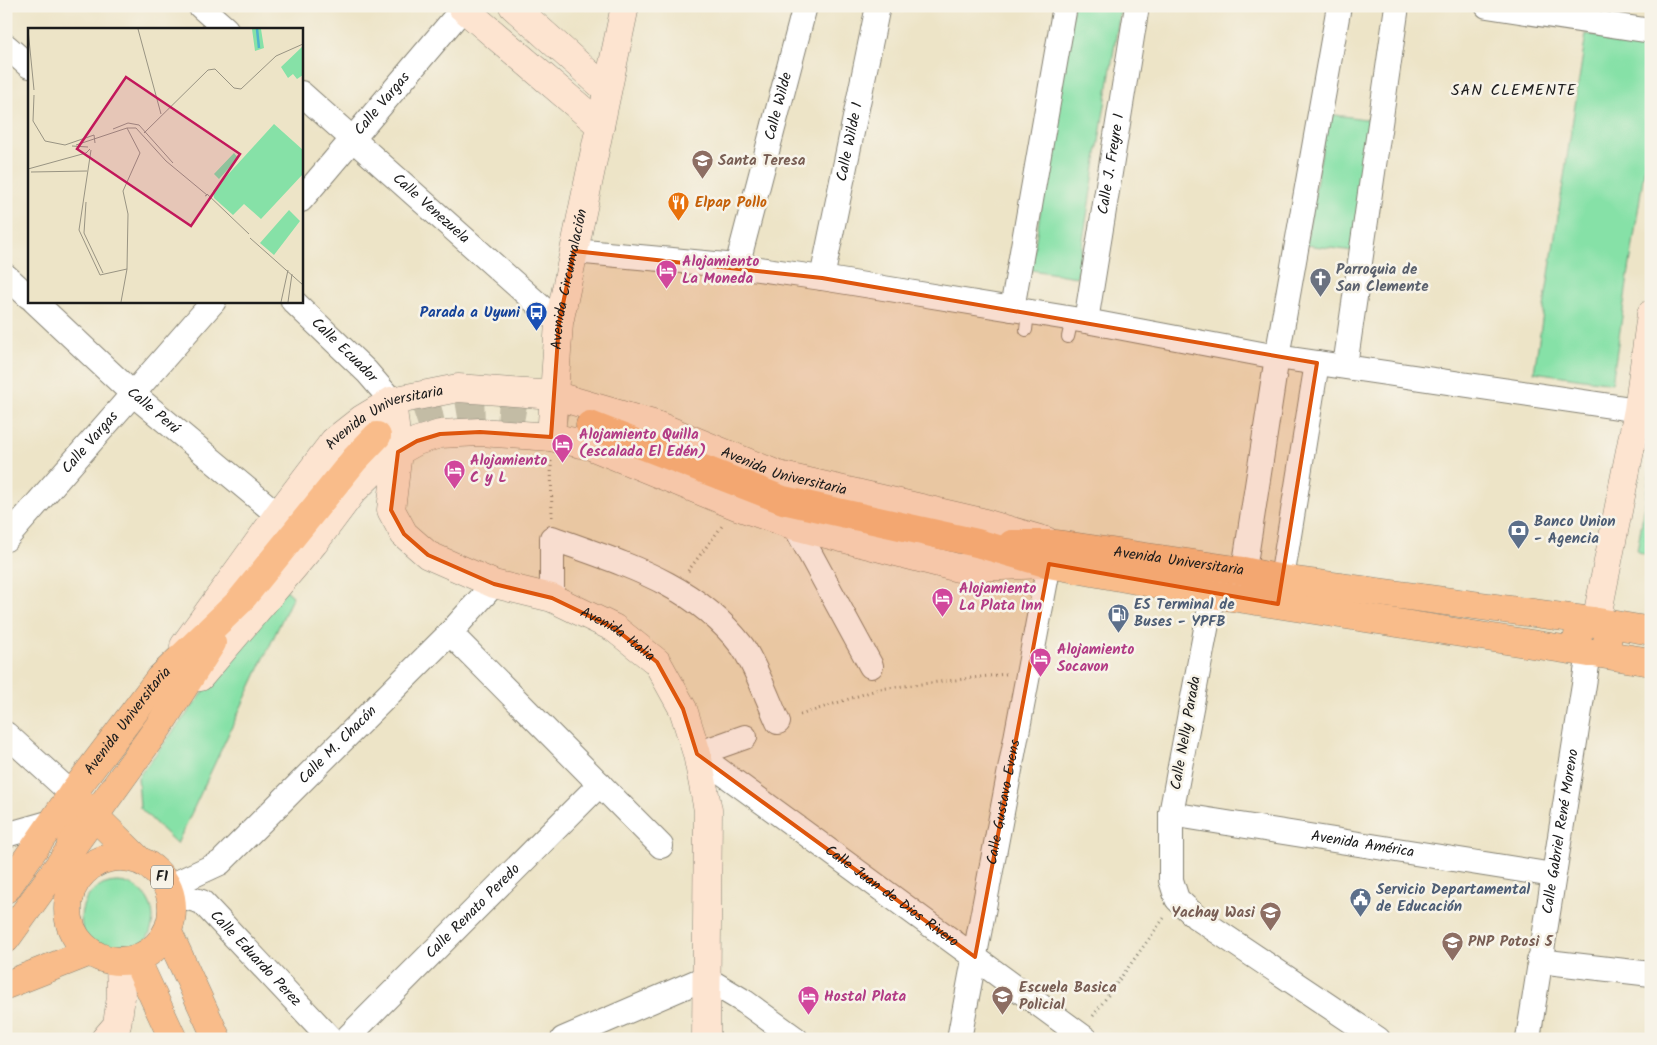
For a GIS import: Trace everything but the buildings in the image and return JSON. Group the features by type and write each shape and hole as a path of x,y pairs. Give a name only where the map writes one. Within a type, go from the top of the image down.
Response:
{"main road":[{"path":"513,6 608,90"},
{"name":"Avenida Circunvalación","path":"551,437 559,323 625,6"},
{"path":"463,7 600,125"},
{"path":"1589,653 1604,649 1608,639 1606,629 1595,622 1638,410 1651,314"},
{"name":"Avenida Universitaria","path":"6,889 72,794 159,680 278,515 334,442 362,419 392,401 458,388 553,395 656,425 778,475 981,522 1053,554 1212,594 1239,598 1280,591 1595,622 1651,631"},
{"path":"391,510 388,444 392,401"},
{"path":"590,425 783,500 977,543 1053,554"},
{"name":"Avenida Universitaria","path":"6,939 159,726 314,543 353,491 387,458 388,444 416,441 440,434 480,432 551,437 591,446 737,506 795,526 958,568 1053,554 1231,569 1280,591 1589,653 1651,662"},
{"path":"159,680 238,602 355,460 388,444"},
{"name":"Avenida Italia","path":"353,491 371,492 391,510 404,534 428,555 494,584 552,598 614,628 657,662 683,709 697,754 708,810 705,978 706,1039"},
{"path":"159,726 238,602"},
{"path":"70,896 72,794"},
{"name":"F1","path":"72,794 139,860"},
{"name":"F1","path":"90,952 79,941 71,927 68,912 70,896 76,882 86,870 99,861 114,857 139,860 159,873 170,890 172,918 168,932"},
{"path":"6,985 90,952 105,959 128,960 148,953 159,944 168,932 217,1039"},
{"path":"105,1039 116,1026 128,960"},
{"path":"128,960 173,1039"}],"street":[{"path":"200,6 225,28"},
{"name":"Calle Wilde","path":"737,266 805,6"},
{"name":"Calle Wilde 1","path":"822,278 878,6"},
{"path":"1022,317 1065,6"},
{"name":"Calle J. Freyre 1","path":"1075,326 1137,6"},
{"path":"1239,598 1231,569 1277,357 1339,6"},
{"path":"1345,366 1397,6"},
{"path":"1487,6 1651,31"},
{"name":"Calle Vargas","path":"302,199 463,7"},
{"path":"6,46 28,65"},
{"name":"Calle Venezuela","path":"302,94 559,323"},
{"path":"574,251 737,266 822,278 1075,326 1638,410"},
{"path":"6,276 28,296"},
{"name":"Calle Perú","path":"35,302 133,394 278,515"},
{"name":"Calle Vargas","path":"6,538 213,302"},
{"name":"Calle Ecuador","path":"294,302 367,372 392,401"},
{"path":"1280,591 1317,363"},
{"path":"795,526 871,666"},
{"path":"552,598 552,538 648,574 675,588 713,614 743,647 778,722"},
{"name":"Calle Gustavo Evens","path":"959,1039 1053,554"},
{"name":"Calle Nelly Parada","path":"1177,899 1171,880 1171,814 1212,594 1231,569"},
{"name":"Calle M. Chacón","path":"170,890 220,863 450,633 494,584"},
{"path":"450,633 661,846"},
{"name":"Calle Gabriel René Moreno","path":"1528,1039 1589,653"},
{"path":"6,734 72,794"},
{"path":"697,754 745,737"},
{"name":"Calle Juan de Dios Rivero","path":"697,754 1083,1037"},
{"name":"Calle Renato Peredo","path":"346,1039 600,784"},
{"name":"Avenida América","path":"1171,814 1553,876"},
{"path":"6,835 55,821"},
{"name":"Calle Eduardo Perez","path":"170,890 202,902 331,1039"},
{"path":"1177,899 1196,917 1378,1039"},
{"path":"1539,961 1651,974"},
{"path":"563,1039 705,978 745,1002 796,1039"}],"path":[{"path":"551,437 552,538"},
{"path":"675,588 737,506"},
{"path":"778,722 879,689 1029,671"},
{"path":"1083,1037 1177,899"}],"highlighted area":[{"path":"574,251 822,278 1317,363 1278,604 1049,564 975,957 697,754 683,709 657,662 614,628 552,598 494,584 428,555 404,534 391,510 398,452 417,441 440,434 480,432 551,437 559,323"}],"green space":[{"path":"1073,6 1121,6 1077,277 1031,270"},
{"path":"1586,34 1651,43 1651,125 1612,383 1534,372"},
{"path":"1328,114 1373,120 1354,251 1306,245"},
{"path":"1651,465 1651,557 1637,551"},
{"path":"284,588 293,596 177,844 140,808 138,777"},
{"path":"124,882 143,892 151,904 153,918 151,932 143,944 131,952 110,954 91,944 83,932 81,911 91,892 103,884"}],"tunnel":[{"path":"377,436 429,416 456,410 484,407 523,411 590,425"}],"place":[{"name":"Santa Teresa","path":"702,180"},
{"name":"Elpap Pollo","path":"679,222"},
{"name":"Alojamiento La Moneda","path":"666,290"},
{"name":"Parroquia de San Clemente","path":"1320,298"},
{"name":"Parada a Uyuni","path":"536,332"},
{"name":"Alojamiento Quilla (escalada El Edén)","path":"563,463"},
{"name":"Alojamiento C y L","path":"454,489"},
{"name":"Banco Union - Agencia","path":"1518,550"},
{"name":"Alojamiento La Plata Inn","path":"943,617"},
{"name":"ES Terminal de Buses - YPFB","path":"1118,633"},
{"name":"Alojamiento Socavon","path":"1041,678"},
{"name":"Servicio Departamental de Educación","path":"1360,918"},
{"name":"Yachay Wasi","path":"1271,932"},
{"name":"PNP Potosi 5","path":"1452,961"},
{"name":"Hostal Plata","path":"808,1016"},
{"name":"Escuela Basica Policial","path":"1003,1016"}],"district":[{"name":"SAN CLEMENTE","path":"1514,90"}]}
